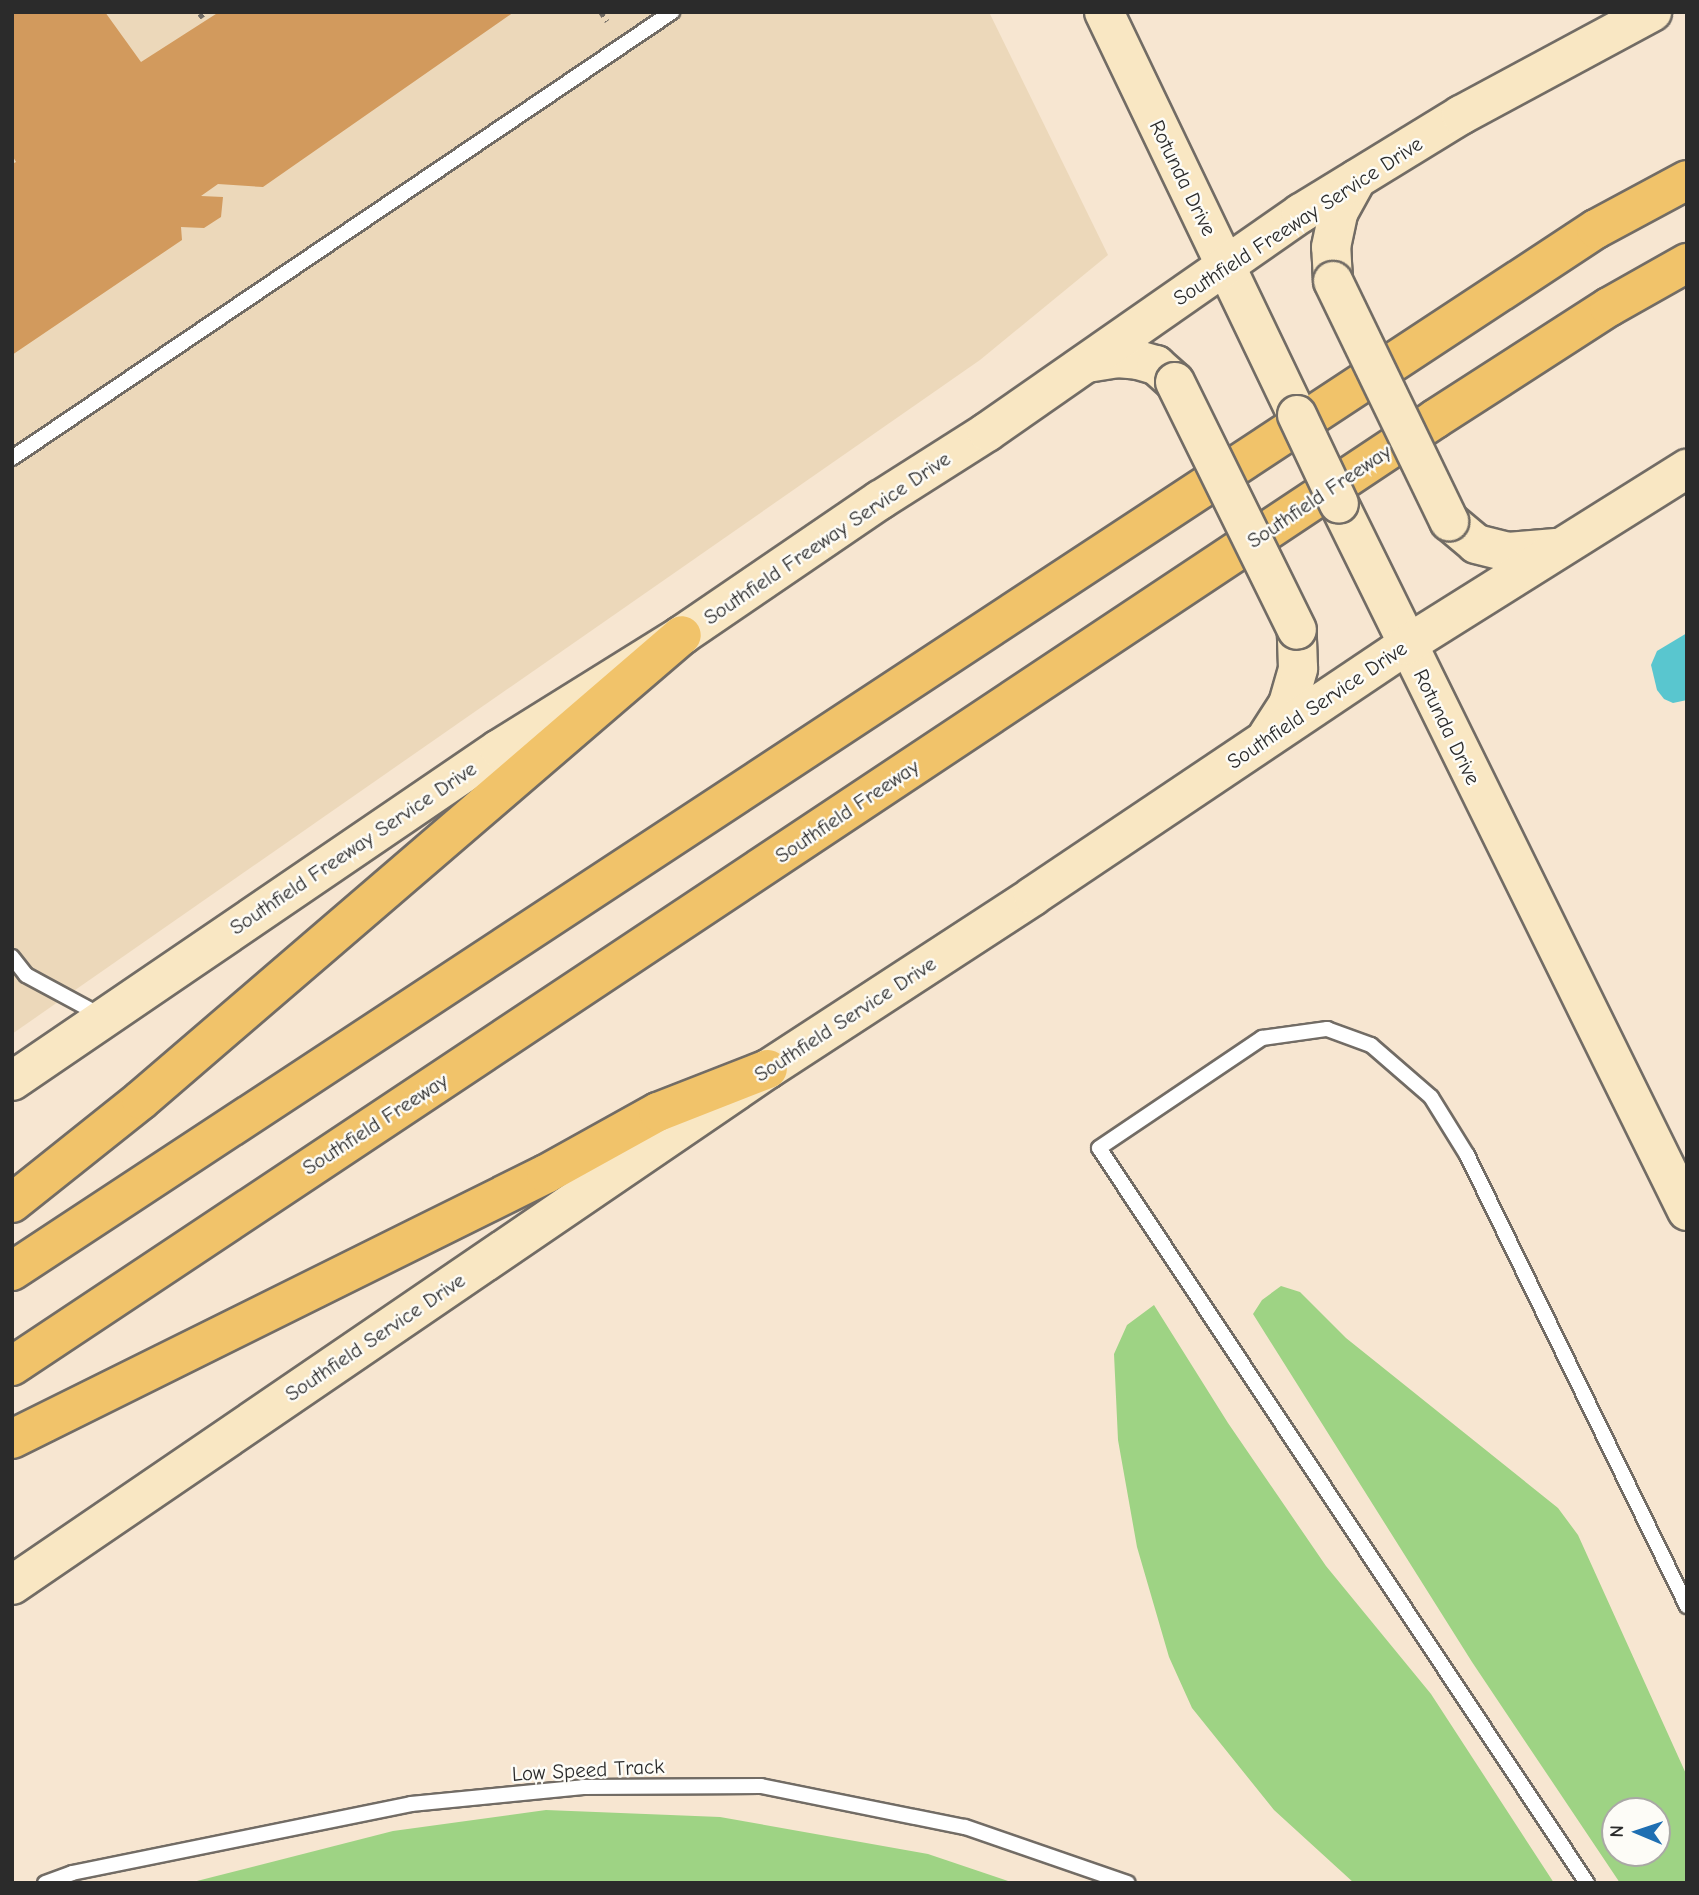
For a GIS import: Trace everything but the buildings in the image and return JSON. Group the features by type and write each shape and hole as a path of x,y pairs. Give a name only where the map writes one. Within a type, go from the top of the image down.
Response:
{"highway":[{"path":"12,1271 1597,229 1687,180"},
{"name":"Southfield Freeway","path":"12,1366 1435,419 1609,307 1687,263"},
{"path":"12,1203 141,1100 682,635"},
{"path":"12,1438 546,1174 657,1112 768,1069"}],"main road":[{"name":"Rotunda Drive","path":"1104,12 1406,645 1687,1211"},
{"name":"Southfield Freeway Service Drive","path":"12,1081 499,749 682,635 1357,179 1461,115 1652,12"},
{"path":"1357,179 1338,213 1331,247 1333,281 1450,521 1476,544 1508,552 1562,547"},
{"path":"1086,364 1117,358 1138,360 1156,365 1175,382 1297,630 1298,668 1288,704 1265,740"},
{"name":"Southfield Service Drive","path":"12,1585 768,1069 1406,645 1687,469"}],"lane":[{"path":"12,458 672,12"},
{"path":"12,957 26,975 104,1018"},
{"path":"1587,1883 1099,1148 1262,1038 1327,1029 1371,1045 1430,1097 1467,1155 1687,1605"},
{"name":"Low Speed Track","path":"45,1883 72,1873 411,1804 583,1787 761,1786 965,1827 1128,1883"}],"path":[{"path":"199,17 206,12"},
{"path":"601,12 607,21"}],"shaded area":[{"path":"12,12 989,12 1108,255 980,360 12,1034"}],"green space":[{"path":"1281,1286 1300,1292 1346,1338 1558,1508 1578,1535 1687,1776 1687,1883 1620,1883 1609,1867 1671,1867 1671,1797 1601,1797 1601,1855 1472,1662 1253,1314 1262,1300"},
{"path":"1154,1305 1228,1423 1326,1566 1431,1694 1554,1883 1354,1883 1274,1810 1192,1708 1169,1657 1137,1547 1118,1440 1114,1354 1127,1325"},
{"path":"546,1810 720,1817 928,1854 1014,1883 189,1883 393,1831"}],"water":[{"path":"1687,633 1687,700 1673,703 1664,699 1657,690 1651,665 1657,651"}]}
